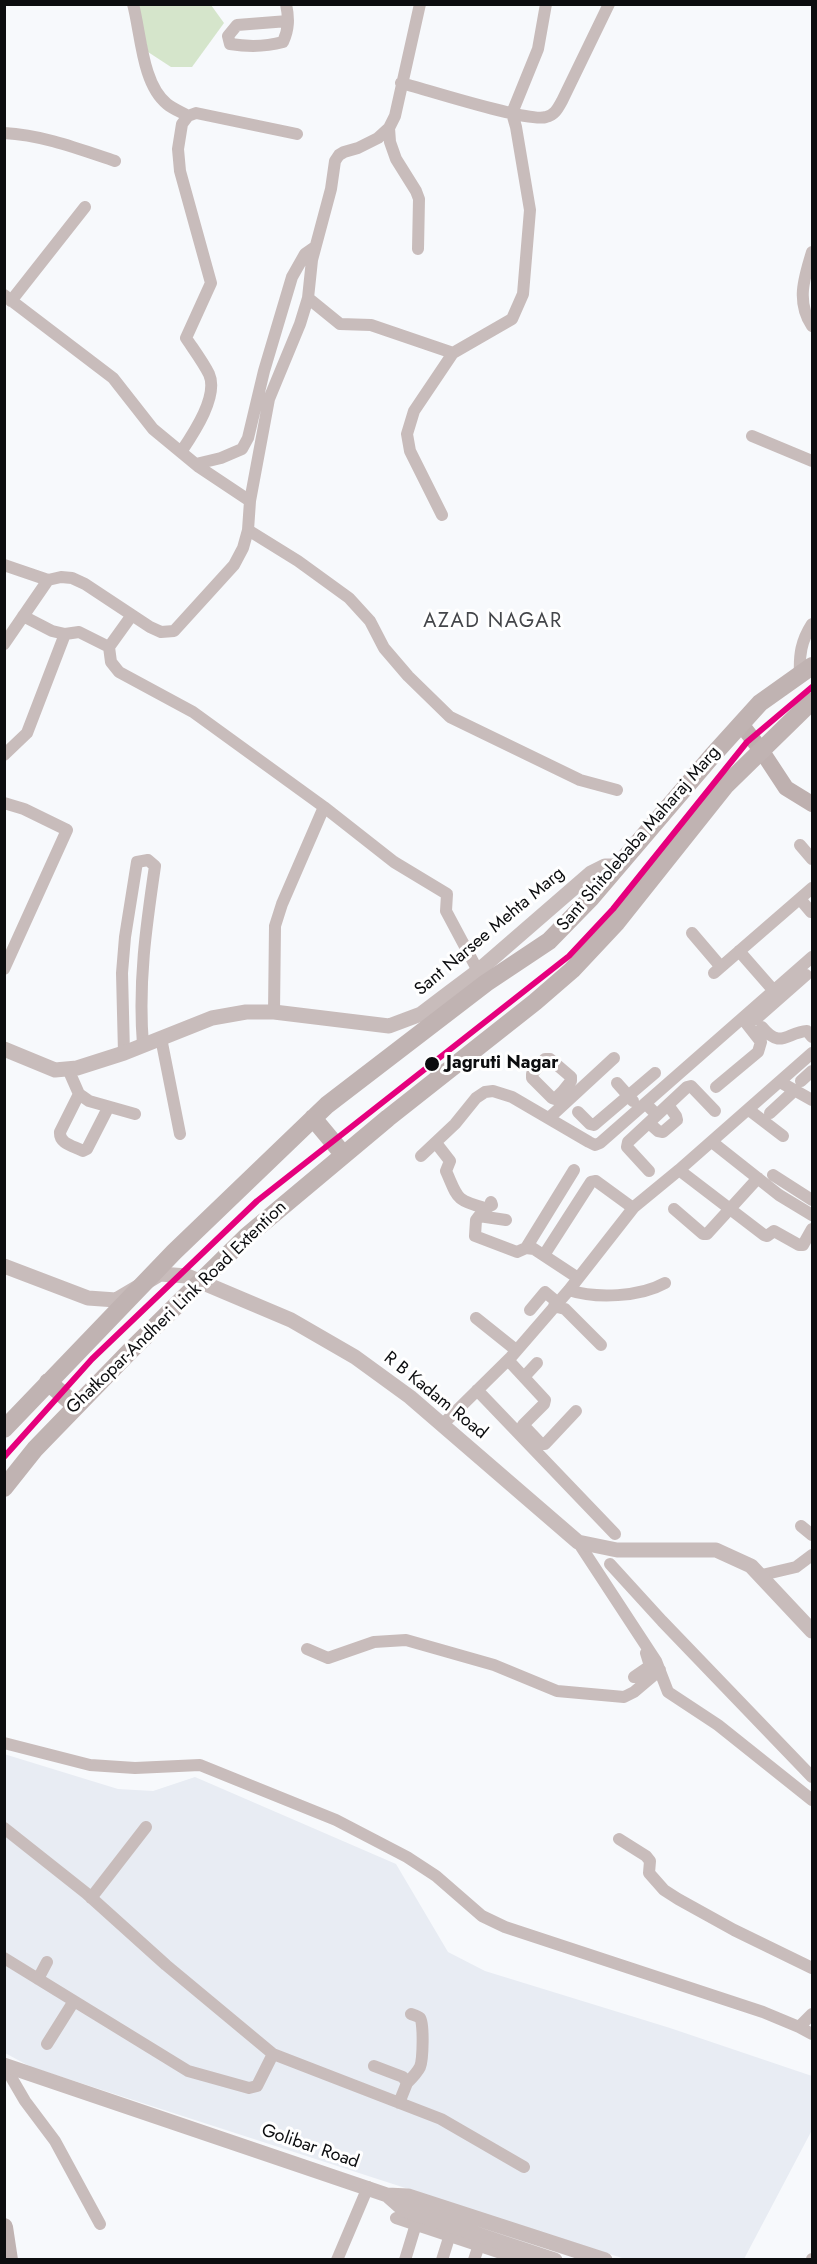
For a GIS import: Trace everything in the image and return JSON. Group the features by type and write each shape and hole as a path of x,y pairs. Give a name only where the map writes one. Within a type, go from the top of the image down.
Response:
{"main road":[{"name":"Sant Shitolebaba Maharaj Marg","path":"4,1429 174,1252 327,1105 458,1004 549,941 591,898 760,703 806,671"},
{"name":"Sant Shitolebaba Maharaj Marg","path":"675,847 734,776 813,701"},
{"path":"741,724 786,788 813,804"},
{"path":"712,756 734,776"},
{"name":"Ghatkopar-Andheri Link Road Extention","path":"4,1488 35,1449 76,1406 247,1236 343,1154 572,970 617,922 675,847"},
{"path":"313,1118 343,1154"},
{"path":"48,1382 76,1406"},
{"path":"4,2227 9,2259"}],"street":[{"path":"133,4 143,58 153,89 167,104 188,116"},
{"path":"286,4 288,21"},
{"path":"4,565 48,580 61,577 72,578 161,632 174,631 234,565 248,531 249,501 269,399 300,324 308,298 315,247 331,189 335,161 339,155 378,138 389,128 395,116 420,4"},
{"path":"442,515 410,451 406,434 414,411 453,353 512,319 523,294 530,210 512,113 538,49 546,4"},
{"path":"401,83 512,113 546,118 556,112 609,4"},
{"path":"181,452 204,413 210,384 210,376 186,338 211,283 180,171 178,149 182,124 188,116 196,113 297,134"},
{"path":"389,128 390,142 396,159 419,199 418,249"},
{"path":"4,133 54,141 115,161"},
{"path":"85,207 8,298 114,378 153,429 196,464 249,501"},
{"path":"196,464 221,458 242,448 249,438 264,371 292,277 305,254 315,247"},
{"path":"813,252 802,285 802,303 813,326"},
{"path":"308,298 340,324 371,325 453,353"},
{"path":"752,436 813,460"},
{"path":"248,531 298,561 349,598 370,621 384,648 408,676 450,717 580,780 617,790"},
{"path":"4,644 48,580"},
{"path":"132,615 110,647 111,662 119,672 193,712 324,807 394,862 447,894 446,911 478,971"},
{"path":"22,616 52,631 65,634 79,632 110,647"},
{"path":"806,671 799,654 806,634 813,624"},
{"path":"4,755 27,733 65,634"},
{"path":"4,803 67,830 4,969"},
{"path":"274,1012 275,926 282,903 324,807"},
{"path":"124,1053 121,1010 125,937 137,862 148,860 155,866 141,983 143,1044"},
{"name":"Sant Narsee Mehta Marg","path":"4,1049 55,1070 68,1069 124,1053 212,1018 246,1012 274,1012 389,1026 421,1014 478,971 591,873 605,866 617,866"},
{"path":"692,933 717,970 813,888"},
{"path":"800,899 811,912"},
{"path":"739,951 774,991"},
{"path":"421,1156 455,1124 476,1098 485,1092 493,1091 512,1096 595,1145 753,1022 806,975 813,957"},
{"path":"753,1022 774,991 806,975"},
{"path":"753,1022 777,1039 793,1036 803,1030 813,1036"},
{"path":"717,1087 758,1052 761,1042 753,1022"},
{"path":"161,1038 180,1134"},
{"path":"443,1424 512,1355 569,1290 633,1208 813,1053"},
{"path":"549,1118 567,1094 614,1058"},
{"path":"68,1069 79,1094 89,1101 135,1114"},
{"path":"770,1113 805,1085 813,1071"},
{"path":"578,1112 594,1125 655,1073"},
{"path":"780,1082 805,1085"},
{"path":"617,1083 628,1096 643,1106 653,1119 658,1131 663,1132 677,1120 668,1105"},
{"path":"805,1085 813,1100"},
{"path":"649,1171 627,1147 628,1142 687,1087 691,1086 715,1111"},
{"path":"79,1094 60,1132 63,1141 83,1150 87,1149 108,1108"},
{"path":"749,1110 783,1136"},
{"path":"712,1142 779,1195 805,1200"},
{"path":"436,1143 450,1161 446,1171 459,1199 464,1203 484,1208 492,1205 491,1202"},
{"path":"506,1220 479,1216 476,1220 475,1236 518,1252 526,1248 574,1170"},
{"path":"679,1170 764,1235 774,1231 803,1245 813,1229"},
{"path":"773,1175 805,1200 813,1215"},
{"path":"674,1209 703,1234 707,1234 758,1178"},
{"path":"544,1255 591,1182 596,1181 633,1208"},
{"path":"779,1195 786,1183"},
{"path":"526,1248 534,1249 578,1278"},
{"name":"R B Kadam Road","path":"4,1266 88,1298 116,1300 160,1274 187,1275 291,1320 355,1357 410,1397 578,1542 614,1557 716,1550 751,1566 762,1575 813,1631"},
{"path":"569,1290 596,1296 652,1290 665,1283"},
{"path":"542,1320 526,1307 544,1292 602,1345"},
{"path":"476,1318 512,1355 524,1377 545,1400 544,1404 523,1425"},
{"path":"524,1377 537,1364"},
{"path":"477,1390 615,1534"},
{"path":"497,1400 541,1444 545,1444 576,1411"},
{"path":"801,1526 813,1535"},
{"path":"578,1542 600,1573 647,1653 650,1666 634,1677"},
{"path":"762,1575 796,1567 813,1555"},
{"path":"600,1573 614,1557 662,1621 813,1777"},
{"path":"631,1636 660,1670 669,1692 718,1725 813,1800"},
{"path":"307,1649 328,1658 374,1642 406,1640 494,1665 557,1691 624,1696 634,1692 660,1670"},
{"path":"4,1743 90,1765 135,1768 201,1765 336,1820 407,1857 436,1876 482,1916 505,1928 665,1979 813,2034"},
{"path":"91,1898 146,1827"},
{"path":"4,1828 91,1898 166,1965 273,2054 441,2120 524,2167"},
{"path":"619,1839 646,1856 650,1861 649,1873 664,1890 734,1930 813,1968"},
{"path":"4,1958 188,2071 249,2088 257,2086 273,2054"},
{"path":"38,1979 47,1962"},
{"path":"47,2044 74,2001"},
{"path":"399,2103 407,2082 421,2066 424,2050 421,2041 422,2021 411,2014"},
{"path":"799,2027 813,2014"},
{"path":"4,2065 25,2101 55,2141 100,2224"},
{"name":"Golibar Road","path":"4,2065 387,2195 408,2196 453,2224 605,2259"},
{"path":"374,2066 403,2077 407,2082"},
{"path":"337,2259 368,2187"},
{"path":"396,2218 416,2224 453,2224 555,2259"},
{"path":"405,2259 416,2224"},
{"path":"453,2224 479,2245 522,2259"},
{"path":"442,2259 453,2224"},
{"path":"474,2259 479,2245"}],"shaded area":[{"path":"4,1754 118,1789 153,1791 195,1777 396,1864 448,1952 485,1971 670,2028 812,2076 812,2130 744,2259 625,2259 31,2067 5,2053"}],"green space":[{"path":"138,5 211,5 224,23 192,67 171,67 148,52"}],"transit line":[{"path":"4,1457 92,1359 257,1201 569,956 613,909 747,742 812,687"}],"place":[{"name":"Jagruti Nagar","path":"432,1064"}],"district":[{"name":"AZAD NAGAR","path":"493,622"}]}
